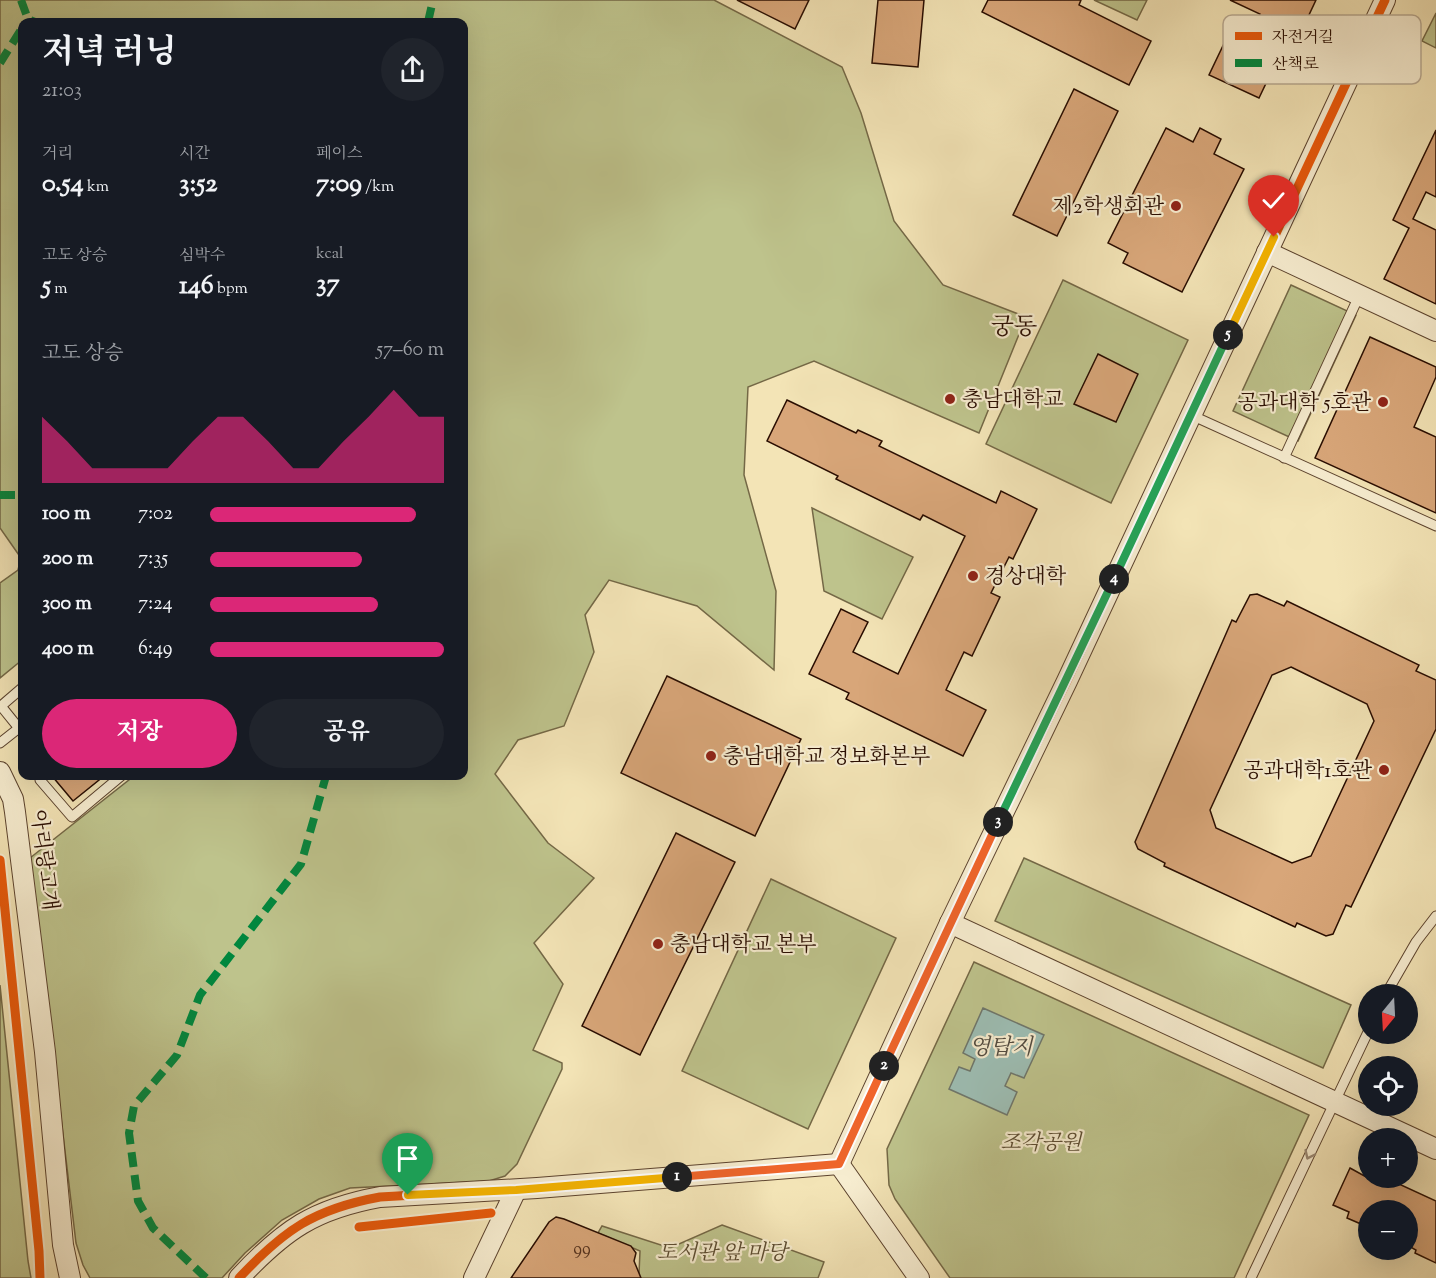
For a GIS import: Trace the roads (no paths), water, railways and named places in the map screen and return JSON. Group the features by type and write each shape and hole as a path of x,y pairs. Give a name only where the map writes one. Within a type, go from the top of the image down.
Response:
{"street":[{"path":"1378,15 1385,0"},
{"path":"839,1164 950,923 1067,681 1346,84"},
{"path":"1267,252 1436,331"},
{"name":"아리랑고개","path":"0,772 11,793 15,812 45,1052 63,1245 70,1278"},
{"path":"950,923 1436,1149"},
{"path":"239,1278 281,1237 309,1220 358,1201 408,1195 516,1190 839,1164"},
{"path":"839,1164 919,1278"},
{"path":"474,1278 516,1190"}],"lane":[{"path":"1284,458 1359,296"},
{"path":"1191,415 1436,526"},
{"path":"18,691 1,706 18,726"},
{"path":"0,743 18,732"},
{"path":"40,780 72,817 116,780"},
{"path":"1391,984 1405,959 1436,915"},
{"path":"1251,1278 1362,1044"}],"water":[{"name":"영탑지","path":"983,1008 1044,1035 1024,1078 1011,1073 1005,1086 1017,1092 1007,1115 949,1089 959,1067 970,1071 975,1059 963,1053"}],"place":[{"name":"제2학생회관","path":"1176,206"},
{"name":"충남대학교","path":"950,399"},
{"name":"공과대학 5호관","path":"1383,402"},
{"name":"경상대학","path":"973,576"},
{"name":"충남대학교 정보화본부","path":"711,756"},
{"name":"공과대학1호관","path":"1384,770"},
{"name":"충남대학교 본부","path":"658,944"}],"district":[{"name":"궁동","path":"1014,326"}],"park label":[{"name":"조각공원","path":"1041,1142"},
{"name":"도서관 앞 마당","path":"722,1252"}]}
